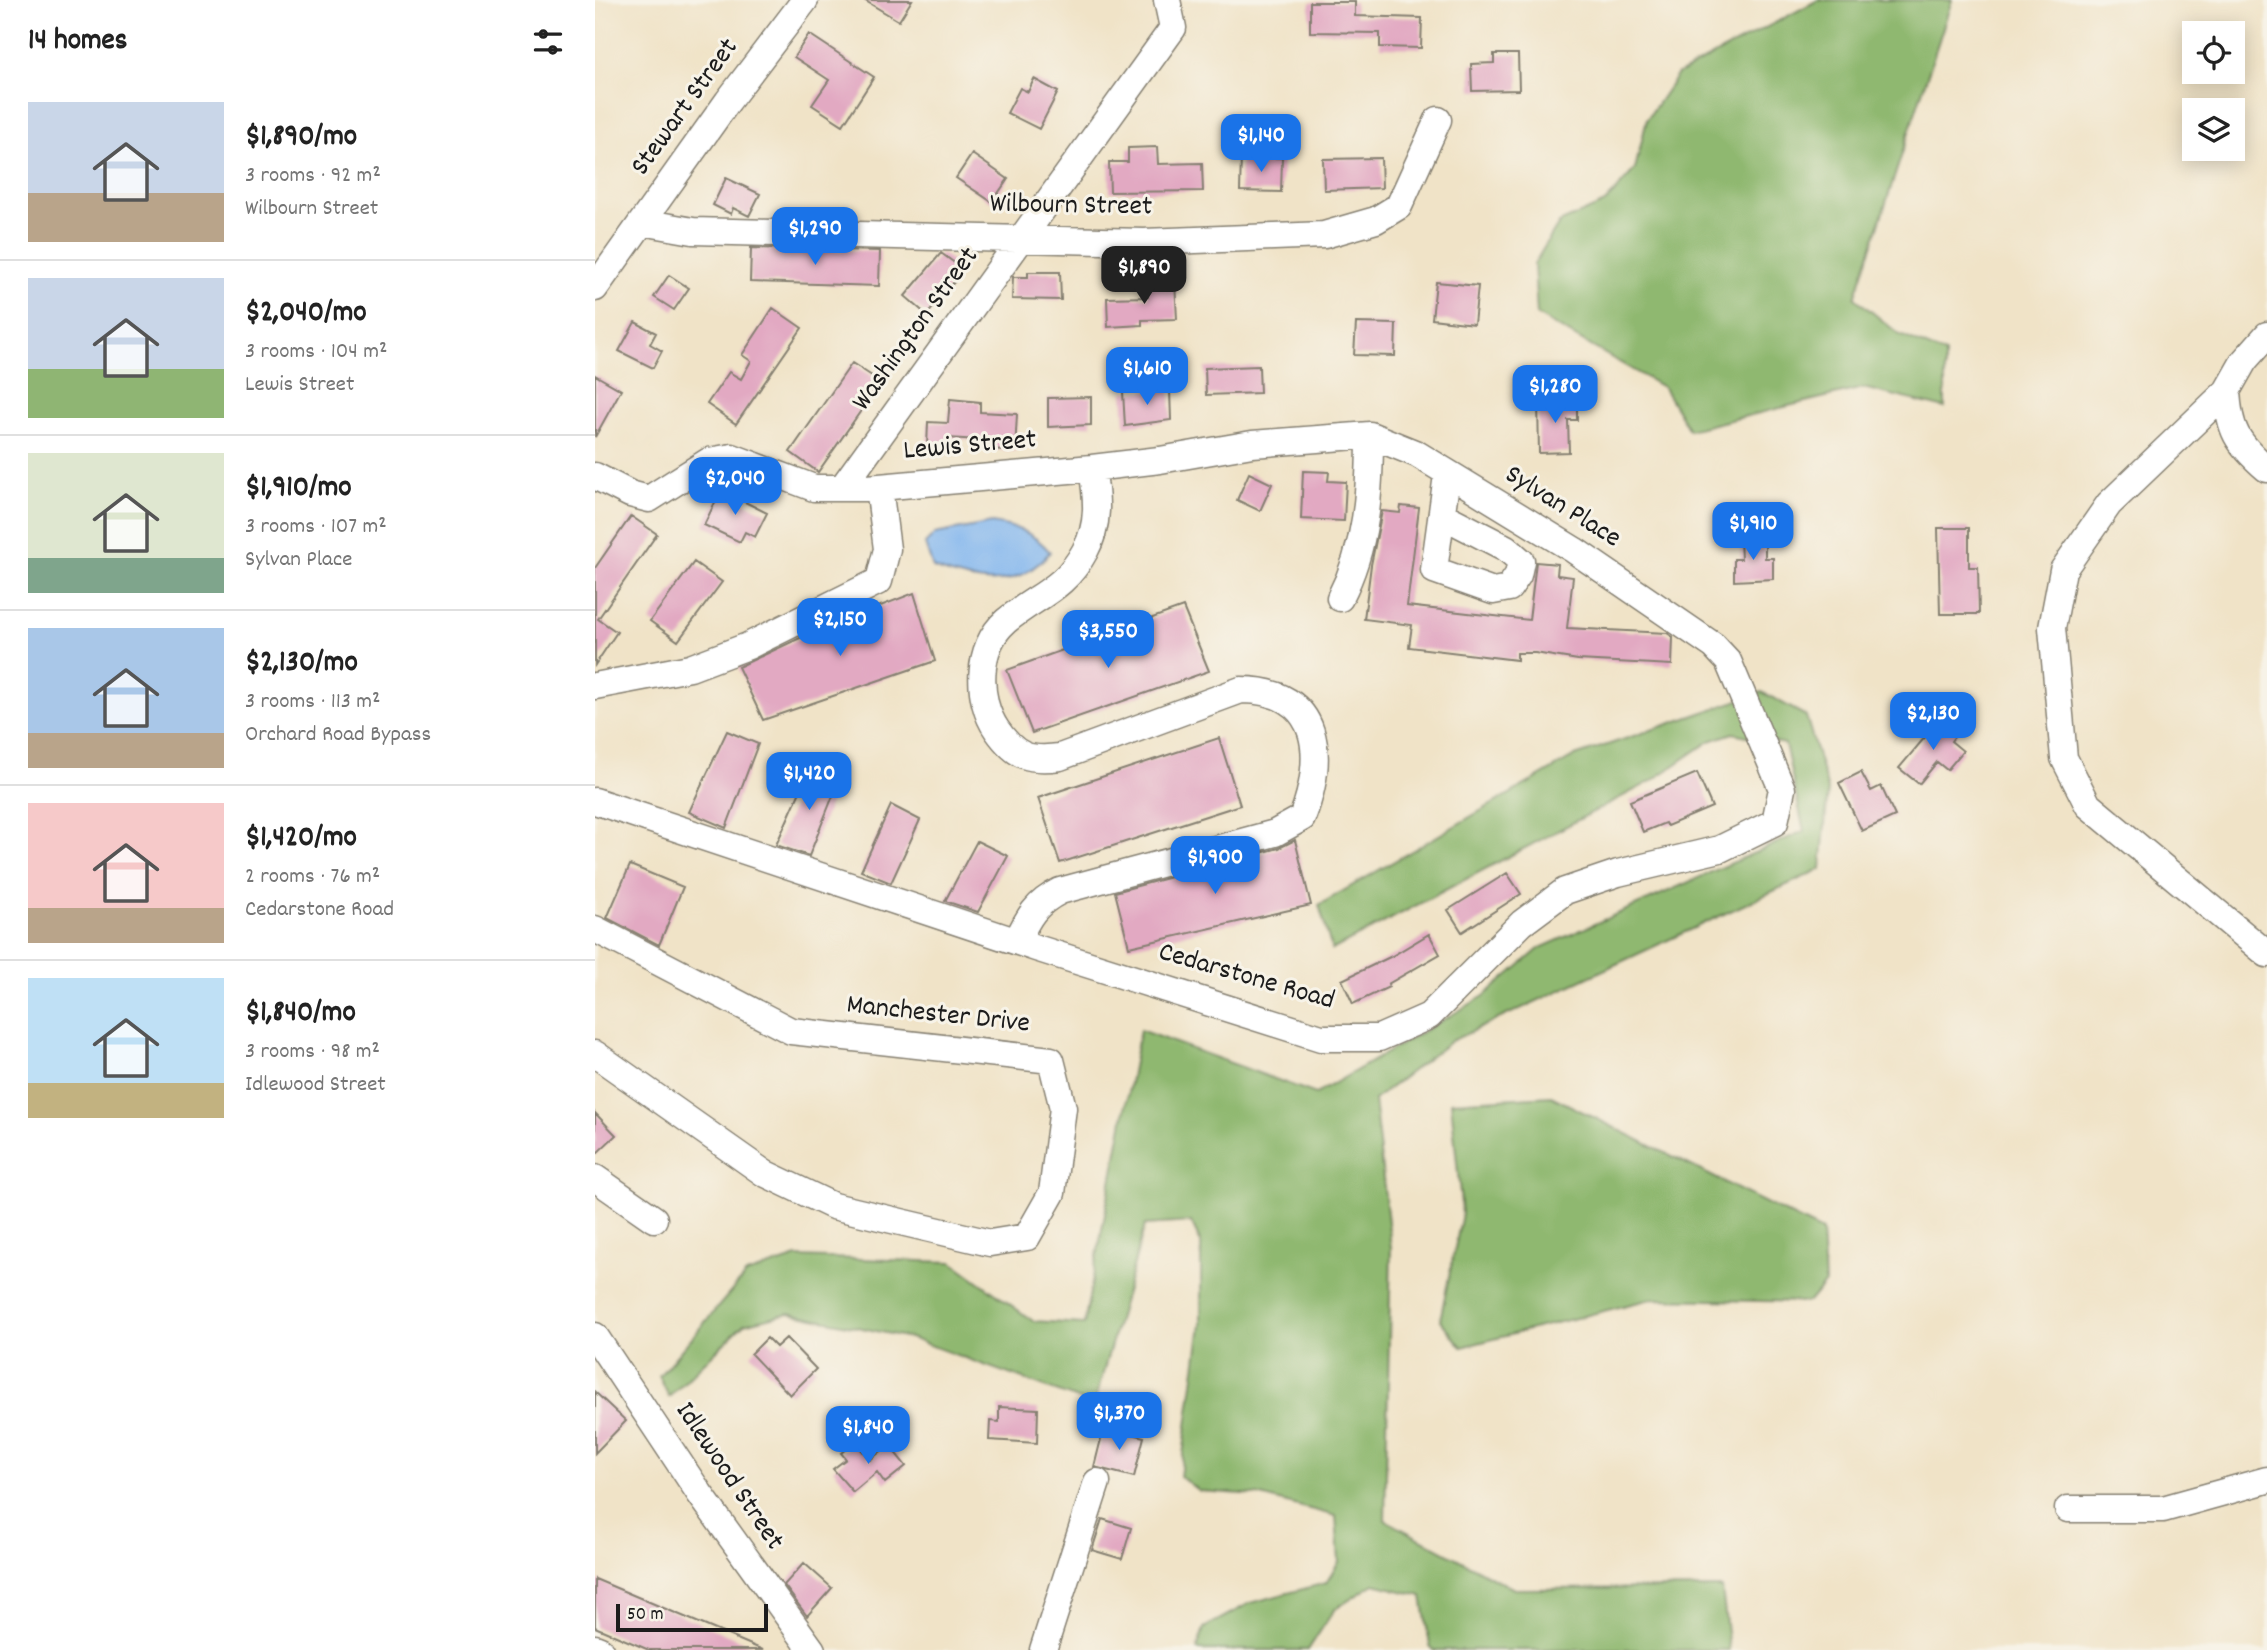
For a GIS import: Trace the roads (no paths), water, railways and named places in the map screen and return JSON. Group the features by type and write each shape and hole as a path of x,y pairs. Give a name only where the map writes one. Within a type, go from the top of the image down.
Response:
{"street":[{"name":"Stewart Street","path":"595,288 805,0"},
{"name":"Washington Street","path":"842,488 1173,28 1167,0"},
{"name":"Wilbourn Street","path":"642,222 693,231 1143,242 1324,234 1376,220 1399,206 1438,120"},
{"path":"2267,335 2244,361 2227,391 2109,504 2063,570 2052,628 2064,758 2088,805 2267,954"},
{"path":"2227,391 2229,420 2246,451 2267,469"},
{"name":"Lewis Street","path":"595,476 629,494 649,499 709,461 732,457 814,488 842,488 1092,468 1252,444 1370,435"},
{"path":"1340,598 1351,577 1370,502 1370,435"},
{"name":"Sylvan Place","path":"1370,435 1417,454 1447,475 1574,550 1714,646"},
{"path":"1017,942 1027,918 1041,900 1060,891 1275,833 1302,818 1312,786 1315,738 1301,715 1284,699 1262,690 1241,690 1060,757 1035,760 1017,752 1004,741 990,719 981,690 983,668 992,639 1005,622 1047,595 1071,575 1087,549 1096,526 1098,501 1092,468"},
{"path":"1442,515 1447,475"},
{"path":"595,686 690,668 748,646 879,581 887,549 879,486"},
{"name":"Cedarstone Road","path":"595,801 1017,942 1321,1038 1379,1038 1429,1016 1522,923 1565,891 1618,873 1720,849 1775,822 1782,789 1728,661 1714,646"},
{"name":"Manchester Drive","path":"595,929 791,1031 1051,1060 1063,1108 1052,1193 1027,1237 990,1243 833,1206 764,1173 595,1054"},
{"path":"595,1178 654,1219"},
{"name":"Idlewood Street","path":"597,1345 699,1494 812,1650"},
{"path":"2068,1509 2163,1509 2267,1480"},
{"path":"1043,1650 1097,1482"}],"water":[{"path":"992,523 1024,532 1050,552 1024,574 996,581 966,578 933,568 925,544 935,534"}]}
